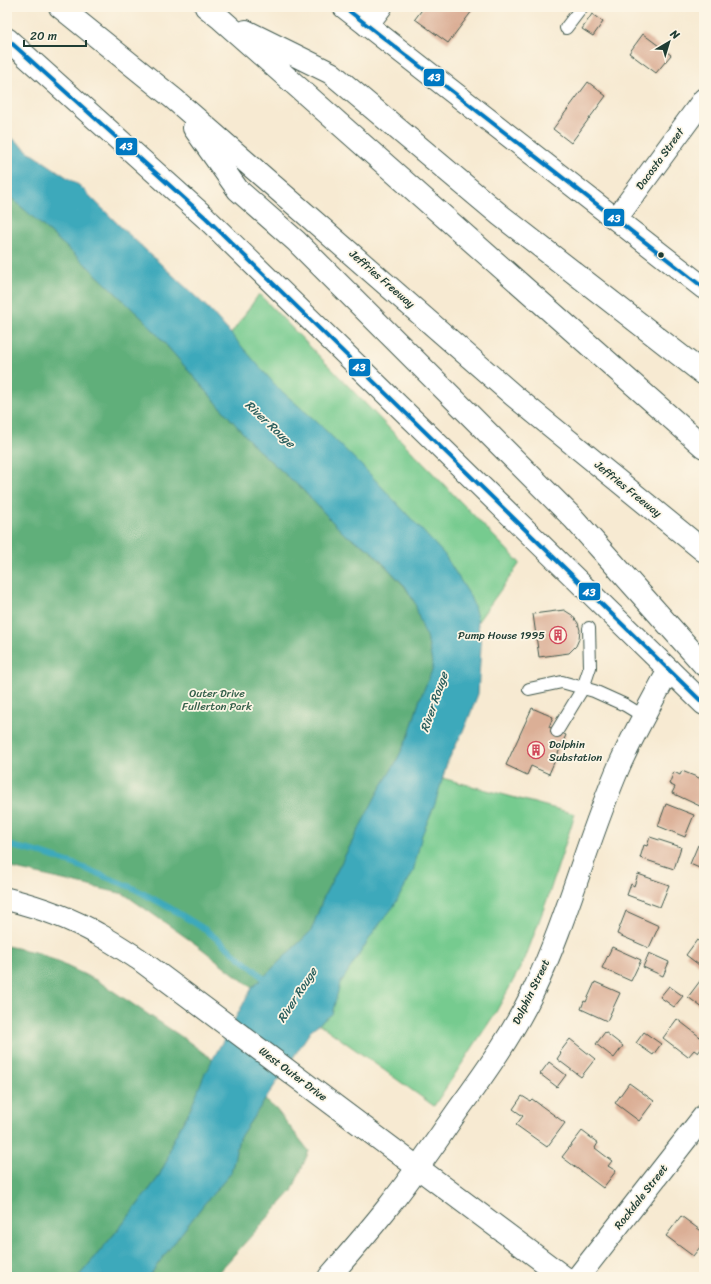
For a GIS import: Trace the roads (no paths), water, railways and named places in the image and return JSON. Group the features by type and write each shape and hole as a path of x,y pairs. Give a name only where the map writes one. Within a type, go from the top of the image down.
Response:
{"main road":[{"name":"Jeffries Freeway","path":"60,7 174,99 514,396 704,551"},
{"path":"344,7 704,288"},
{"path":"367,25 381,7"},
{"path":"213,13 331,73 500,215 704,374"},
{"path":"213,13 704,447"},
{"path":"7,39 206,218 704,704"},
{"path":"174,99 238,190 296,241 574,519 704,665"},
{"name":"Dacosta Street","path":"616,219 704,99"},
{"name":"Dolphin Street","path":"329,1277 388,1207 418,1167 493,1061 513,1028 532,994 557,937 620,764 643,716 669,670"},
{"name":"West Outer Drive","path":"7,899 47,911 74,922 100,934 140,960 564,1277"},
{"name":"Rockdale Street","path":"578,1277 704,1116"}],"lane":[{"path":"566,28 582,7"},
{"path":"557,731 583,688 590,667 589,628"},
{"path":"529,689 562,682 594,691 625,705 643,716"}],"water":[{"name":"River Rouge","path":"7,134 28,151 80,186 120,226 210,310 278,388 316,421 367,471 444,554 469,594 474,606 481,646 478,694 466,725 447,763 435,804 422,835 413,872 394,906 375,930 340,984 332,1014 312,1029 239,1138 231,1173 204,1204 149,1277 78,1277 122,1225 158,1178 167,1160 172,1142 191,1108 204,1075 252,988 311,931 325,894 409,735 420,699 433,668 428,642 415,603 405,586 370,550 343,533 302,489 257,449 146,322 82,261 7,194"}],"waterway":[{"path":"7,845 41,853 74,864 133,888 206,930 256,971 267,982"}],"place":[{"name":"Pump House 1995","path":"558,635"},
{"name":"Dolphin Substation","path":"536,750"}],"park label":[{"name":"Outer Drive Fullerton Park","path":"217,699"}]}
